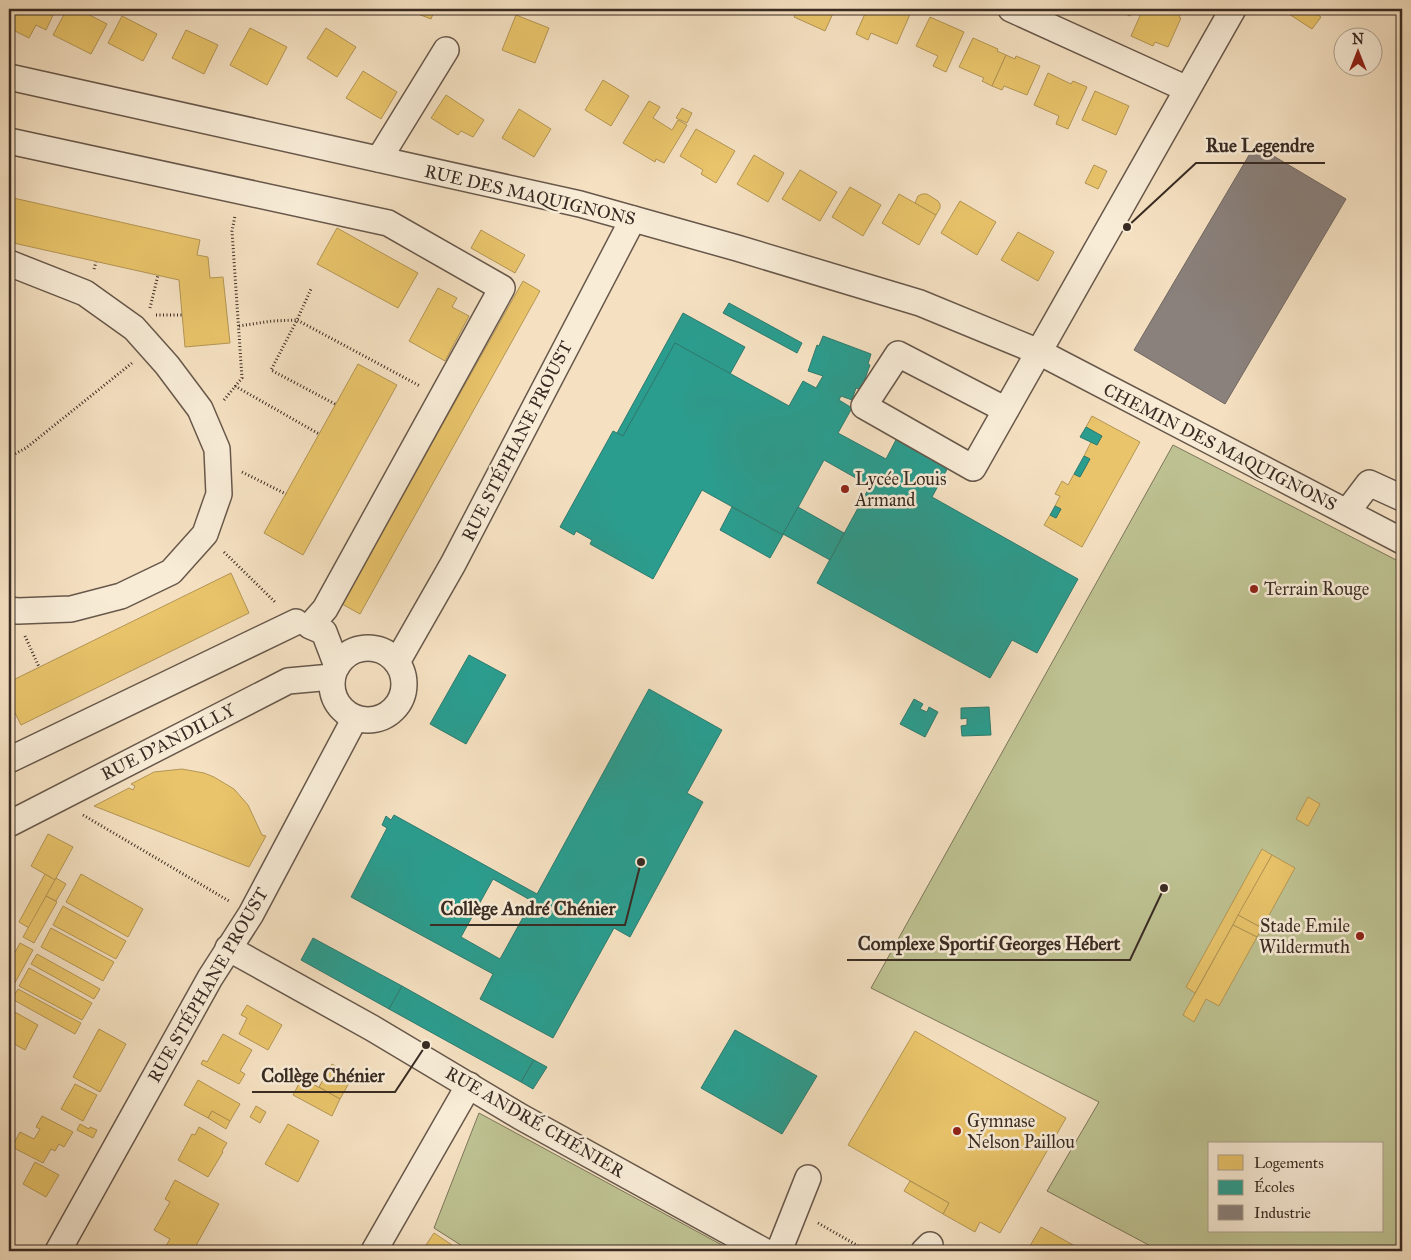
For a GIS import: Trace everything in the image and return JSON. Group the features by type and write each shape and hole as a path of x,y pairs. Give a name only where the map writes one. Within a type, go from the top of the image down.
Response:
{"street":[{"path":"1006,410 898,354 864,406 972,468 1006,410 1039,352 1233,9"},
{"path":"1023,11 1187,89"},
{"path":"379,160 446,50"},
{"name":"RUE DES MAQUIGNONS","path":"9,77 580,204 920,303 1039,352"},
{"path":"9,141 388,223 502,288 325,609 310,626 324,632 335,671"},
{"name":"RUE STÉPHANE PROUST","path":"397,662 453,564 633,219"},
{"path":"9,263 85,293 134,328 152,347 167,364 200,410 218,449 219,494 205,534 171,572 121,596 72,609 18,612 9,610"},
{"name":"CHEMIN DES MAQUIGNONS","path":"1039,352 1402,541"},
{"path":"1347,512 1369,483 1402,498"},
{"path":"9,760 296,622"},
{"path":"366,647 389,653 397,662 403,672 405,684 403,696 398,706 389,714 378,719 366,720 355,718 344,711 336,702 332,689 335,671 344,656 354,650 366,647"},
{"name":"RUE D'ANDILLY","path":"9,824 288,681 335,671"},
{"name":"RUE STÉPHANE PROUST","path":"58,1251 228,948 251,914 355,718"},
{"name":"RUE ANDRÉ CHÉNIER","path":"228,948 372,1028 530,1122 764,1251"},
{"path":"374,1251 468,1085"},
{"path":"779,1251 808,1178"}],"path":[{"path":"205,422 242,378 232,231 240,191"},
{"path":"311,289 271,370 335,404"},
{"path":"148,315 182,315"},
{"path":"239,326 272,321 297,320 441,397"},
{"path":"9,457 26,448 152,347"},
{"path":"235,386 319,434"},
{"path":"218,467 246,472 286,494"},
{"path":"205,534 296,622"},
{"path":"56,799 251,914"},
{"path":"796,1210 867,1251"}],"green space":[{"path":"1173,445 1402,563 1402,1251 1160,1251 1047,1191 1099,1102 871,988"},
{"path":"479,1113 733,1251 470,1251 434,1228"}],"building: Logements":[{"path":"9,9 50,9 55,11 46,30 36,25 29,38 9,28"},
{"path":"67,9 78,9 107,24 91,54 53,35"},
{"path":"405,9 435,9 431,19"},
{"path":"798,9 835,9 825,31 794,17"},
{"path":"867,9 902,9 911,12 897,44 871,33 868,40 856,34"},
{"path":"1114,9 1133,9 1130,16"},
{"path":"1143,9 1183,9 1168,47 1155,42 1153,46 1131,36"},
{"path":"1293,9 1308,9 1321,17 1312,29 1289,14"},
{"path":"516,15 549,28 535,63 502,50"},
{"path":"122,16 157,34 143,61 108,43"},
{"path":"930,17 964,32 946,72 933,66 938,56 916,46"},
{"path":"250,28 287,47 267,85 230,65"},
{"path":"326,28 356,47 337,77 307,58"},
{"path":"186,30 218,45 204,74 172,58"},
{"path":"973,38 998,49 997,51 1006,55 992,86 982,81 984,78 959,67"},
{"path":"1006,55 1015,59 1016,56 1040,66 1027,95 1004,86 1002,90 992,86"},
{"path":"363,71 397,92 381,119 346,98"},
{"path":"1048,73 1071,84 1073,81 1087,87 1068,129 1056,124 1059,116 1034,105"},
{"path":"603,80 629,96 611,126 585,110"},
{"path":"1095,91 1129,106 1116,135 1082,120"},
{"path":"446,95 484,120 473,137 461,131 458,135 431,118"},
{"path":"649,101 660,107 653,118 672,130 678,120 687,125 664,163 656,159 655,162 623,143"},
{"path":"682,108 692,113 687,123 676,118"},
{"path":"519,109 551,129 534,157 502,138"},
{"path":"696,129 735,151 716,183 701,174 703,170 680,156"},
{"path":"754,155 784,173 768,202 737,184"},
{"path":"1094,165 1107,171 1098,189 1085,183"},
{"path":"800,170 837,192 820,221 782,199"},
{"path":"850,187 881,205 863,236 832,217"},
{"path":"899,194 936,215 919,245 882,223"},
{"path":"927,194 940,204 936,215 915,203 918,196"},
{"path":"9,197 200,240 197,255 208,257 210,278 223,277 230,343 185,347 179,280 9,242"},
{"path":"960,201 996,222 977,255 941,233"},
{"path":"337,228 418,273 398,308 317,264"},
{"path":"481,230 525,255 515,273 471,248"},
{"path":"1018,232 1054,252 1038,281 1001,260"},
{"path":"523,281 540,291 360,614 342,604"},
{"path":"438,288 457,298 452,307 469,316 445,361 409,341"},
{"path":"358,364 397,385 303,555 264,533"},
{"path":"1092,416 1140,442 1082,547 1044,525 1050,515 1056,518 1061,509 1055,506 1060,496 1055,494 1062,481 1068,485 1074,474 1080,477 1090,459 1084,456 1091,442 1097,445 1102,436 1086,427"},
{"path":"231,573 249,613 21,725 14,711 9,713 9,682"},
{"path":"182,769 214,777 234,789 248,805 262,835 266,836 249,867 94,806 129,788 133,790 135,786 131,784 154,772"},
{"path":"1308,797 1320,804 1308,826 1296,819"},
{"path":"48,834 73,847 55,880 31,866"},
{"path":"1262,849 1272,855 1195,993 1186,987"},
{"path":"1272,855 1295,868 1262,928 1238,915"},
{"path":"45,874 55,880 29,928 19,922"},
{"path":"81,874 143,909 128,937 66,902"},
{"path":"56,878 66,884 56,901 46,896"},
{"path":"46,896 57,902 34,943 23,937"},
{"path":"63,906 126,941 116,959 53,925"},
{"path":"1238,915 1262,928 1257,937 1233,925"},
{"path":"1233,925 1257,937 1219,1006 1206,999 1194,1022 1183,1015"},
{"path":"51,928 114,962 103,981 41,947"},
{"path":"20,943 33,950 12,988 9,986 9,964"},
{"path":"37,954 100,989 94,999 31,964"},
{"path":"29,968 92,1003 82,1020 19,986"},
{"path":"18,989 81,1023 75,1034 12,999"},
{"path":"247,1005 282,1025 268,1050 239,1034 247,1018 241,1015"},
{"path":"13,1011 38,1025 25,1050 9,1041 9,1019"},
{"path":"99,1029 126,1044 100,1092 73,1077"},
{"name":"Gymnase Nelson Paillou","path":"915,1031 1066,1118 1000,1233 980,1222 975,1232 943,1214 949,1203 848,1145"},
{"path":"223,1034 252,1050 240,1071 245,1074 239,1084 201,1064 203,1060 207,1062"},
{"path":"332,1064 353,1076 340,1099 319,1087"},
{"path":"302,1078 340,1099 332,1116 293,1095"},
{"path":"198,1080 240,1104 230,1121 212,1111 208,1118 184,1105"},
{"path":"75,1084 97,1095 83,1121 61,1109"},
{"path":"256,1106 266,1112 260,1123 250,1117"},
{"path":"212,1111 230,1121 226,1129 208,1118"},
{"path":"42,1116 73,1132 64,1147 59,1144 55,1151 51,1149 43,1163 12,1147 20,1132 34,1139 40,1129 36,1127"},
{"path":"80,1124 89,1129 90,1127 97,1130 93,1138 77,1130"},
{"path":"288,1124 319,1141 298,1182 265,1164"},
{"path":"199,1127 227,1143 208,1177 178,1160 192,1134 195,1135"},
{"path":"35,1162 59,1175 46,1197 23,1184"},
{"path":"175,1180 219,1204 193,1251 163,1251 170,1239 154,1230 170,1202 165,1199"},
{"path":"910,1181 949,1203 943,1214 904,1191"},
{"path":"1041,1227 1082,1250 1082,1251 1027,1251"},
{"path":"434,1233 452,1245 448,1251 422,1251"}],"building: Écoles":[{"path":"729,303 802,343 797,353 723,313"},
{"path":"683,313 745,347 730,374 675,343 623,436 617,433"},
{"path":"823,336 871,354 868,364 870,365 861,390 856,388 852,400 841,396 839,400 852,408 838,433 886,459 899,434 951,462 932,497 1078,579 1037,653 1012,640 990,678 817,583 870,486 824,460 783,535 702,490 653,579 590,544 592,540 576,531 574,535 560,527 613,431 623,436 675,343 789,406 803,381 816,388 823,376 808,371 817,345 819,346"},
{"path":"1086,427 1102,436 1097,445 1080,437"},
{"path":"1084,456 1090,459 1080,477 1074,474"},
{"path":"1055,506 1061,509 1056,518 1050,515"},
{"path":"732,507 783,535 770,558 720,530"},
{"path":"798,507 844,533 830,560 783,534"},
{"path":"469,655 506,675 466,744 430,724"},
{"path":"649,689 722,730 687,793 703,802 630,937 614,928 553,1038 480,999 493,974 351,897 387,828 382,825 386,816 391,820 394,815 537,894","holes":["493,879 532,901 500,959 461,937"]},
{"path":"914,699 923,704 920,709 927,712 929,707 938,712 925,737 900,724"},
{"path":"989,707 991,735 962,736 961,726 967,725 967,718 961,719 961,708"},
{"path":"313,938 402,986 389,1009 301,960"},
{"path":"402,986 534,1060 521,1082 389,1009"},
{"path":"735,1030 817,1076 782,1134 701,1088"},
{"path":"534,1060 547,1067 533,1089 521,1082"}],"building: Industrie":[{"path":"1255,145 1346,199 1225,404 1134,350"}],"place":[{"name":"Rue Legendre","path":"1127,227"},
{"name":"Lycée Louis Armand","path":"845,489"},
{"name":"Terrain Rouge","path":"1254,589"},
{"name":"Collège André Chénier","path":"641,862"},
{"name":"Complexe Sportif Georges Hébert","path":"1164,888"},
{"name":"Stade Emile Wildermuth","path":"1360,936"},
{"name":"Collège Chénier","path":"426,1045"},
{"name":"Gymnase Nelson Paillou","path":"957,1131"}]}
